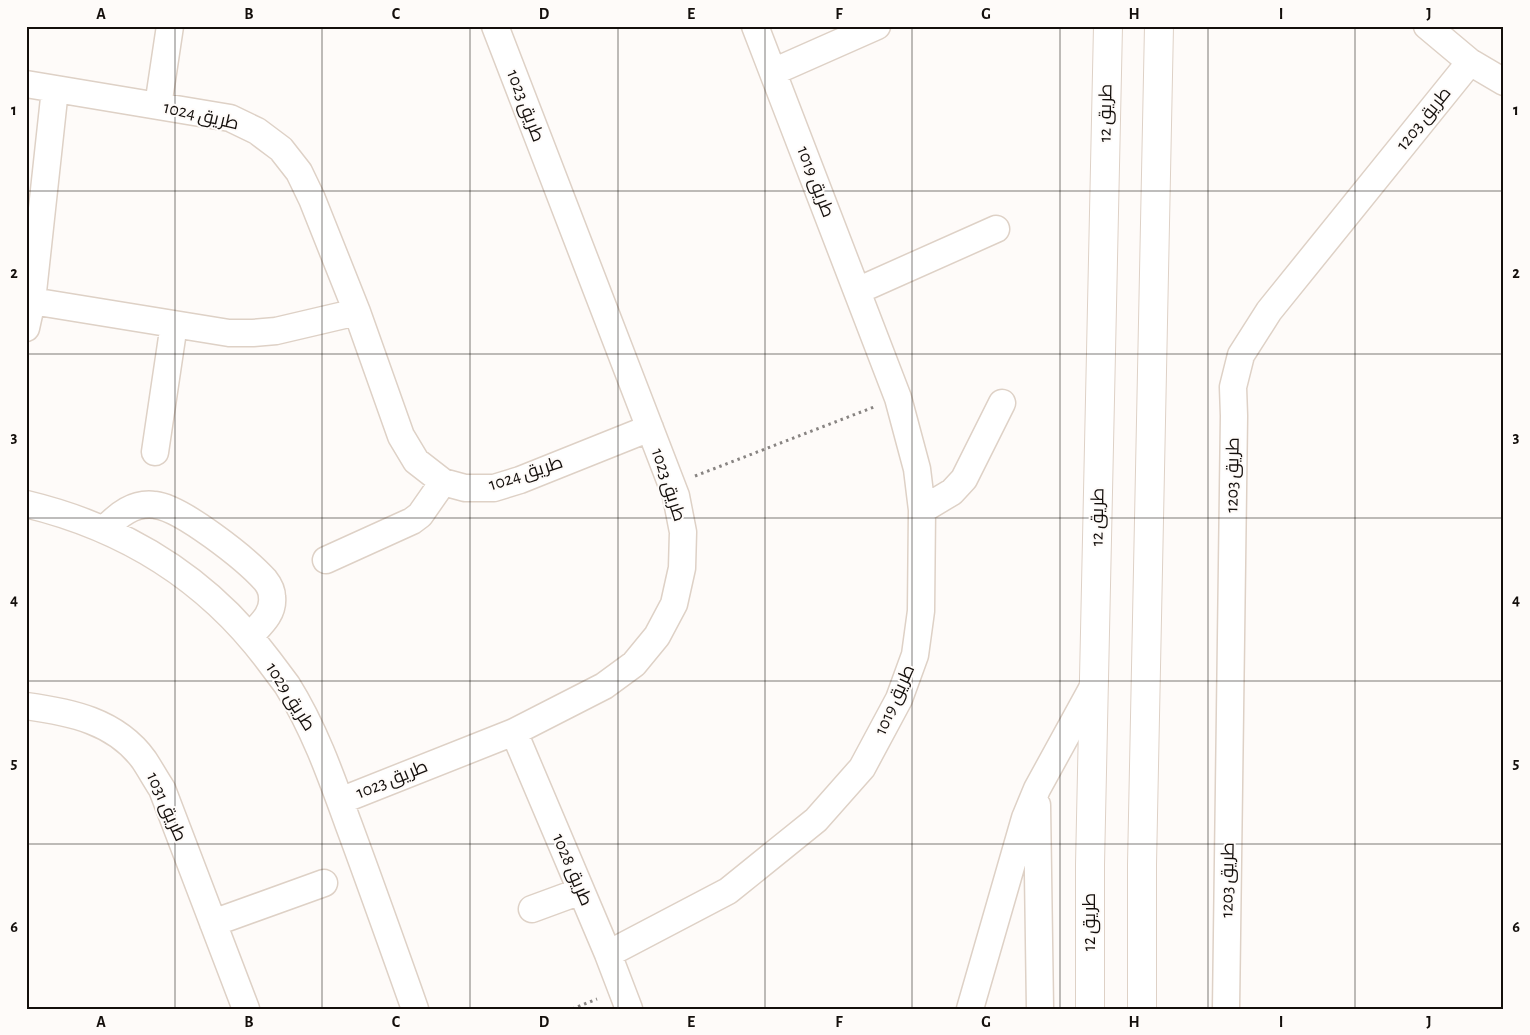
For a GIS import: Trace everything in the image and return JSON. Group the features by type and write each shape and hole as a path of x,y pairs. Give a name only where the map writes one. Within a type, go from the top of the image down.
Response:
{"main road":[{"name":"طريق 12","path":"1090,1009 1090,865 1108,26"},
{"path":"1142,1009 1142,855 1159,26"}],"street":[{"path":"158,106 170,26"},
{"name":"طريق 1023","path":"340,801 514,732 604,686 634,664 657,636 674,604 682,568 683,532 676,496 495,26"},
{"name":"طريق 1019","path":"608,954 728,890 816,820 862,768 899,699 915,655 921,611 922,510 917,469 898,398 755,26"},
{"path":"773,72 877,26"},
{"path":"1427,26 1470,62 1504,82"},
{"name":"طريق 1203","path":"1226,1009 1233,387 1241,355 1269,311 1470,62"},
{"name":"طريق 1024","path":"26,84 230,118 257,131 281,149 299,172 312,199 357,312 401,436 416,461 443,482 465,488 494,488 520,480 650,428"},
{"path":"26,328 32,301 54,89"},
{"path":"857,291 996,229"},
{"path":"32,301 230,333 276,331 357,312"},
{"path":"155,452 174,324"},
{"path":"922,510 952,492 964,478 1002,403"},
{"path":"326,560 412,521 420,515 443,482"},
{"name":"طريق 1029","path":"26,504 73,517 105,529 146,550 184,574 219,604 250,636 287,685 312,731 340,801 415,1009"},
{"path":"105,529 126,510 154,504 168,508 219,540 261,576 270,588 272,596 271,610 250,636"},
{"path":"970,1009 1026,818 1037,790 1094,685"},
{"name":"طريق 1031","path":"26,706 90,719 124,738 143,758 162,790 246,1009"},
{"name":"طريق 1028","path":"514,732 608,954 629,1009"},
{"path":"1037,790 1040,1009"},
{"path":"213,923 324,883"},
{"path":"532,909 581,891"}],"path":[{"path":"671,485 898,398"}]}
